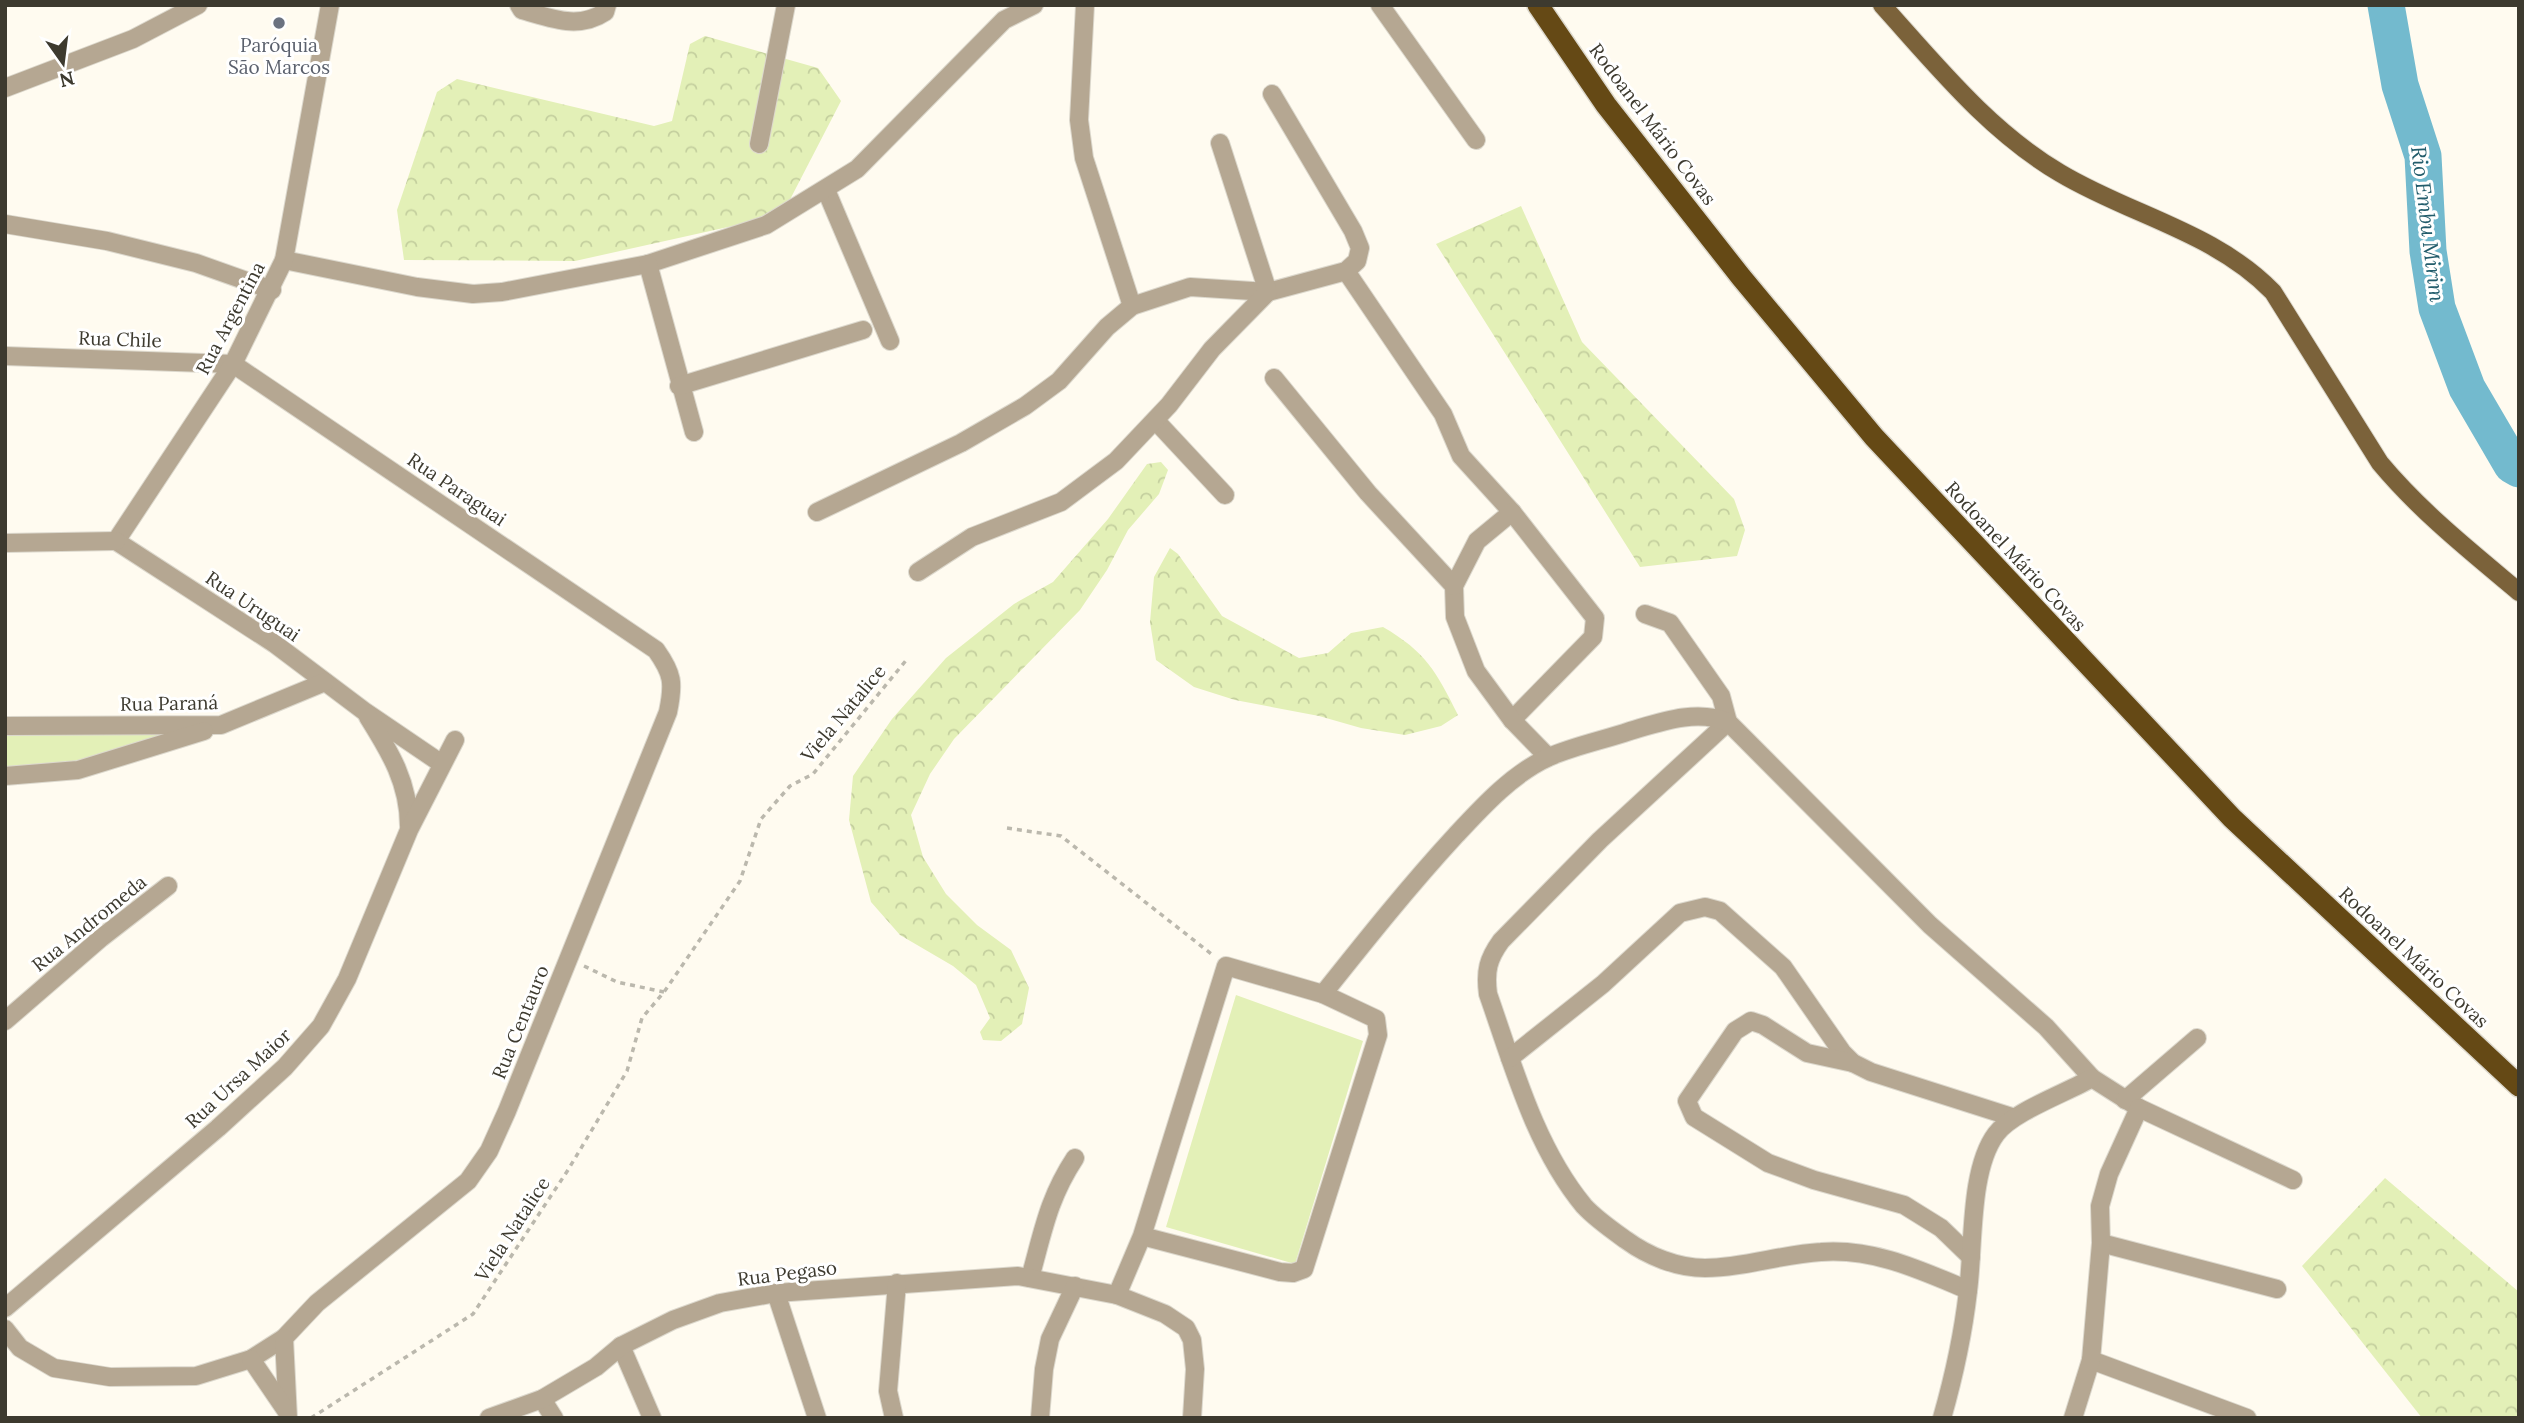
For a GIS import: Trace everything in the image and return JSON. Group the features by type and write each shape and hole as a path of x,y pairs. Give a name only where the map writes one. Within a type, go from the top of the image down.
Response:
{"highway":[{"name":"Rodoanel Mário Covas","path":"1538,5 1637,145 1741,277 1874,437 2232,818 2519,1086"}],"main road":[{"path":"1882,5 1984,115 2017,144 2093,191 2195,236 2257,275 2273,292 2380,463 2424,512 2519,592"}],"street":[{"path":"5,88 133,39 198,5"},
{"name":"Rua Argentina","path":"116,541 233,364 272,290 284,260 330,5"},
{"path":"519,5 522,10 571,23 592,21 605,12 607,5"},
{"path":"760,145 786,5"},
{"path":"284,260 417,287 473,293 502,292 648,264 766,225 857,169 908,121 974,48 1004,20 1034,5"},
{"path":"1085,5 1079,120 1084,158 1132,306"},
{"path":"1380,5 1476,140"},
{"path":"817,512 961,443 1025,406 1059,381 1107,327 1132,306 1190,288 1268,292 1346,271 1357,261 1360,248 1353,231 1272,94"},
{"path":"1220,143 1268,292"},
{"path":"826,190 890,341"},
{"path":"5,224 107,241 184,260 272,290"},
{"path":"648,264 679,386 694,432"},
{"path":"1346,271 1443,414 1461,456 1512,512 1590,609 1597,628 1593,636 1512,720"},
{"path":"918,572 972,537 1060,502 1116,461 1156,421 1212,348 1268,292"},
{"path":"679,386 863,330"},
{"name":"Rua Chile","path":"5,356 233,364"},
{"name":"Rua Paraguai","path":"233,364 656,650"},
{"path":"1273,378 1368,493 1454,586"},
{"path":"1156,421 1225,495"},
{"path":"1512,512 1477,541 1454,586 1455,617 1472,662 1488,690 1512,720 1548,757"},
{"path":"5,543 116,541"},
{"name":"Rua Uruguai","path":"116,541 275,644 364,711 442,764"},
{"path":"1645,614 1670,623 1721,696 1728,722 1930,925 2046,1027 2092,1078 2132,1104 2293,1180"},
{"name":"Rua Centauro","path":"5,1329 20,1348 54,1368 110,1377 196,1376 251,1359 284,1338 317,1303 468,1181 489,1151 502,1121 668,712 673,691 671,671 656,650"},
{"name":"Rua Paraná","path":"5,726 220,725 325,682"},
{"name":"Rua Uruguai","path":"364,711 404,781 409,800 409,830"},
{"path":"1323,994 1408,887 1475,814 1510,783 1548,757 1660,722 1709,717 1728,722"},
{"path":"1728,722 1600,840 1501,941 1490,956 1485,972 1488,994 1510,1058 1544,1141 1564,1179 1586,1208 1642,1251 1672,1263 1701,1268 1820,1252 1858,1252 1906,1263 1968,1290"},
{"path":"5,776 78,770 119,760 220,725"},
{"name":"Rua Ursa Maior","path":"5,1308 218,1128 285,1068 321,1026 347,979 409,830 455,740"},
{"name":"Rua Andromeda","path":"5,1021 101,938 168,886"},
{"path":"1510,1058 1603,984 1680,913 1705,907 1720,911 1783,967 1853,1063"},
{"path":"1117,1295 1142,1236 1226,966 1323,994 1376,1019 1378,1035 1304,1269 1293,1273 1280,1272 1142,1236"},
{"path":"1971,1257 1923,1215 1904,1205 1814,1180 1768,1163 1694,1117 1687,1101 1735,1031 1751,1021 1763,1025 1807,1053 1853,1063 1871,1072 2012,1117"},
{"path":"2073,1418 2091,1360 2101,1243 2100,1206 2109,1174 2132,1104 2197,1038"},
{"path":"1942,1418 1957,1364 1984,1157 1996,1133 2012,1117 2092,1078"},
{"path":"1031,1279 1056,1186 1075,1158"},
{"path":"2101,1243 2277,1289"},
{"name":"Rua Pegaso","path":"489,1418 542,1399 596,1367 621,1346 673,1320 720,1303 776,1293 1018,1276 1117,1295 1165,1314 1186,1328 1192,1340 1195,1369 1192,1418"},
{"path":"894,1418 888,1391 897,1283"},
{"path":"1040,1418 1044,1369 1050,1339 1076,1286"},
{"path":"776,1293 817,1418"},
{"path":"284,1338 288,1415"},
{"path":"621,1346 652,1418"},
{"path":"251,1359 288,1415"},
{"path":"2091,1360 2247,1418"},
{"path":"542,1399 554,1418"}],"path":[{"name":"Viela Natalice","path":"311,1418 473,1314 568,1170 627,1070 642,1018 664,992 740,881 761,819 790,786 813,774 908,658"},
{"path":"1007,828 1061,836 1137,893 1226,966"},
{"path":"568,957 617,982 664,992"}],"green space":[{"path":"705,36 818,68 841,101 782,215 575,261 404,260 397,210 437,92 457,79 654,126 672,121 690,44"},
{"path":"1521,206 1582,342 1734,499 1745,530 1737,556 1640,567 1436,244"},
{"path":"1161,462 1168,470 1159,494 1128,530 1107,570 1080,610 954,739 930,774 911,815 923,857 946,894 977,925 1011,950 1029,988 1022,1024 1001,1041 983,1040 980,1032 990,1018 976,985 953,966 900,935 871,902 849,820 853,776 892,719 946,658 1014,604 1053,582 1108,519 1147,464"},
{"path":"1170,548 1178,554 1222,616 1299,658 1328,653 1351,633 1383,627 1420,654 1436,674 1458,715 1441,726 1405,735 1235,700 1194,687 1156,660 1150,622 1154,577"},
{"path":"168,729 166,734 91,763 8,770 5,762 6,735"},
{"path":"1236,995 1363,1041 1295,1264 1166,1227"},
{"path":"2385,1178 2519,1292 2519,1418 2422,1418 2302,1266"}],"waterway":[{"name":"Rio Embu Mirim","path":"2386,5 2400,85 2423,156 2428,251 2437,308 2467,388 2512,465 2519,469"}],"place":[{"name":"Paróquia São Marcos","path":"279,23"}]}
